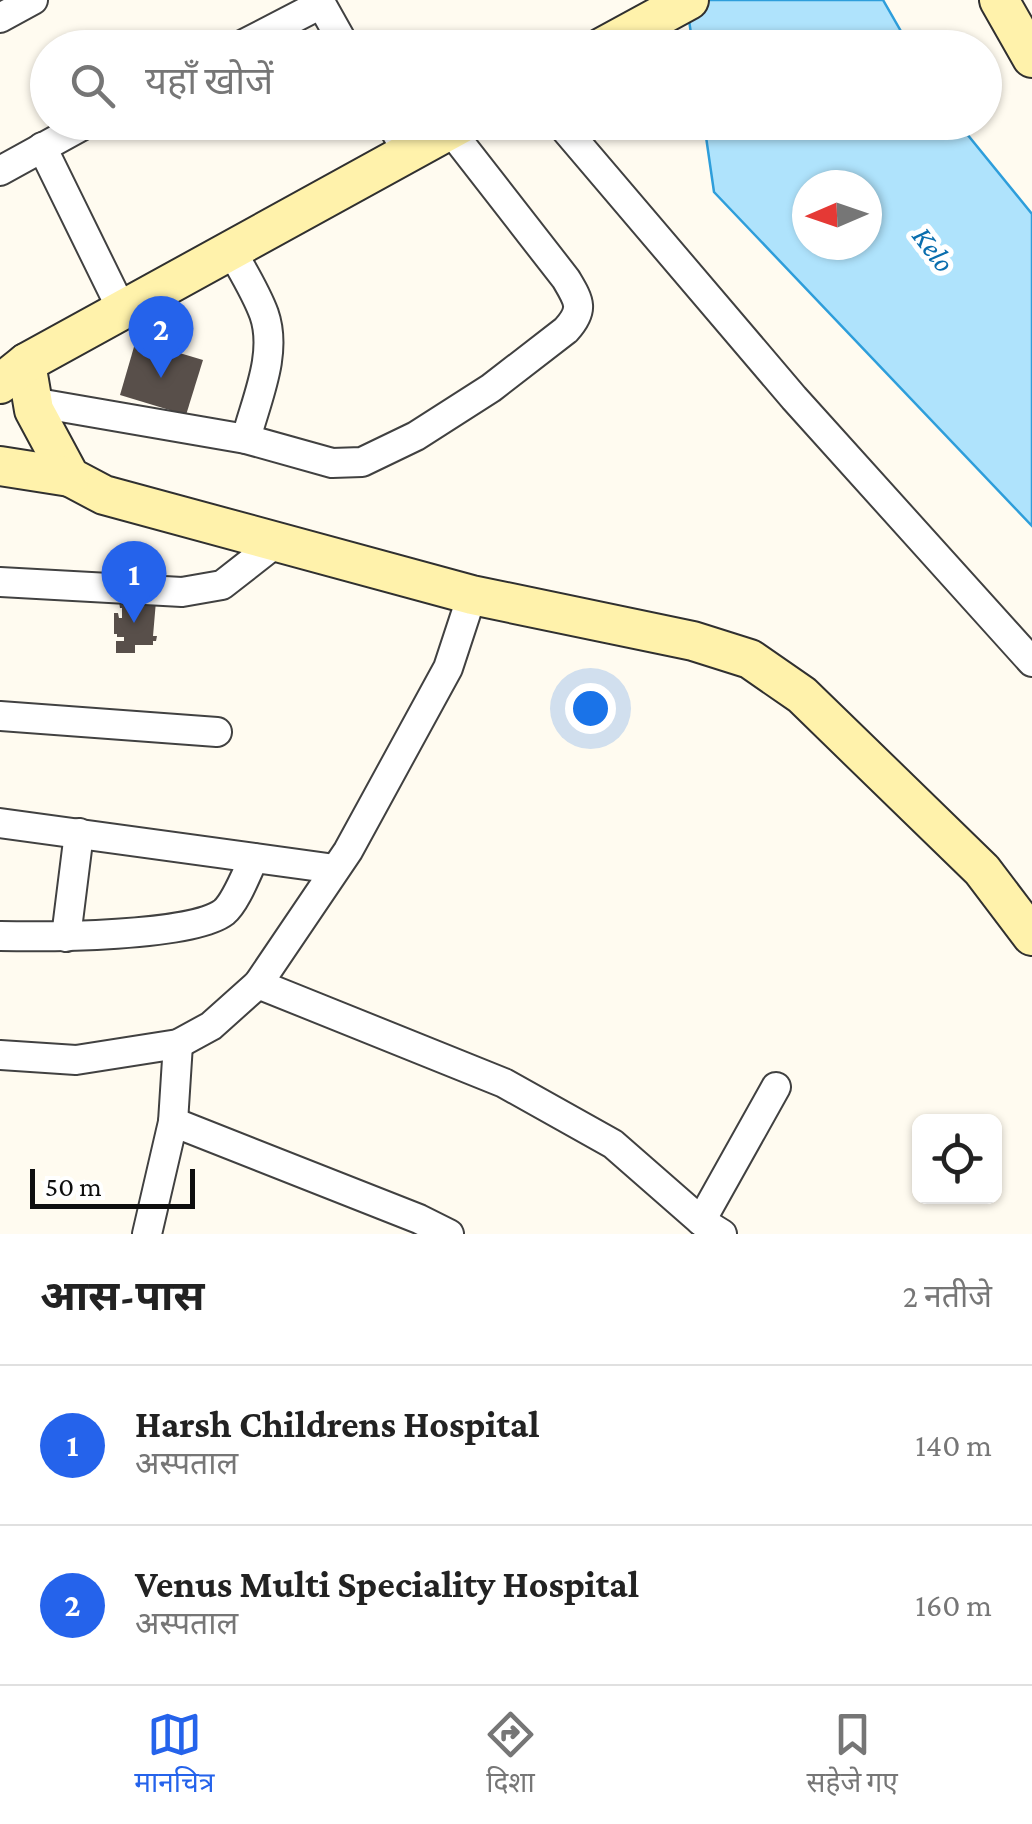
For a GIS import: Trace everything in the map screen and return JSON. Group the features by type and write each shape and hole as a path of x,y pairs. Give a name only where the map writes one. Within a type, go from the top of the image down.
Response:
{"street":[{"path":"0,18 33,0"},
{"path":"634,30 689,0"},
{"path":"999,0 1032,58"},
{"path":"269,30 320,2 336,30"},
{"path":"0,170 55,140"},
{"path":"19,383 122,310 231,250 396,140"},
{"path":"19,383 332,463 362,462 416,436 491,388 576,318 578,302 566,280 467,140"},
{"path":"574,140 794,398 1032,662"},
{"path":"42,147 122,310"},
{"path":"231,250 264,315 268,339 268,357 246,438"},
{"path":"19,383 70,477"},
{"path":"0,466 70,477 104,495 472,595 692,641 750,658 802,695 982,870 1032,936"},
{"path":"0,582 182,592 222,586 278,542"},
{"path":"0,1055 76,1060 178,1044 211,1026 258,984 348,850 448,668 472,595"},
{"path":"0,716 217,732"},
{"path":"0,822 335,869"},
{"path":"66,937 79,833"},
{"path":"0,936 66,937 208,922 228,909 254,858"},
{"path":"258,984 504,1083 614,1144 712,1228 776,1087"},
{"path":"147,1234 172,1122 178,1044"},
{"path":"172,1122 449,1234"}],"water":[{"path":"686,0 883,0 900,30 690,30"},
{"name":"Kelo","path":"706,140 972,140 1032,214 1032,526 714,192"}],"building":[{"path":"136,340 203,360 186,415 120,395"},
{"path":"156,601 153,636 157,636 153,645 135,645 135,653 116,653 116,641 124,641 124,637 114,634 114,613 122,618 119,602"}],"place":[{"name":"Venus Multi Speciality Hospital","path":"161,378"},
{"name":"Harsh Childrens Hospital","path":"134,623"}]}
